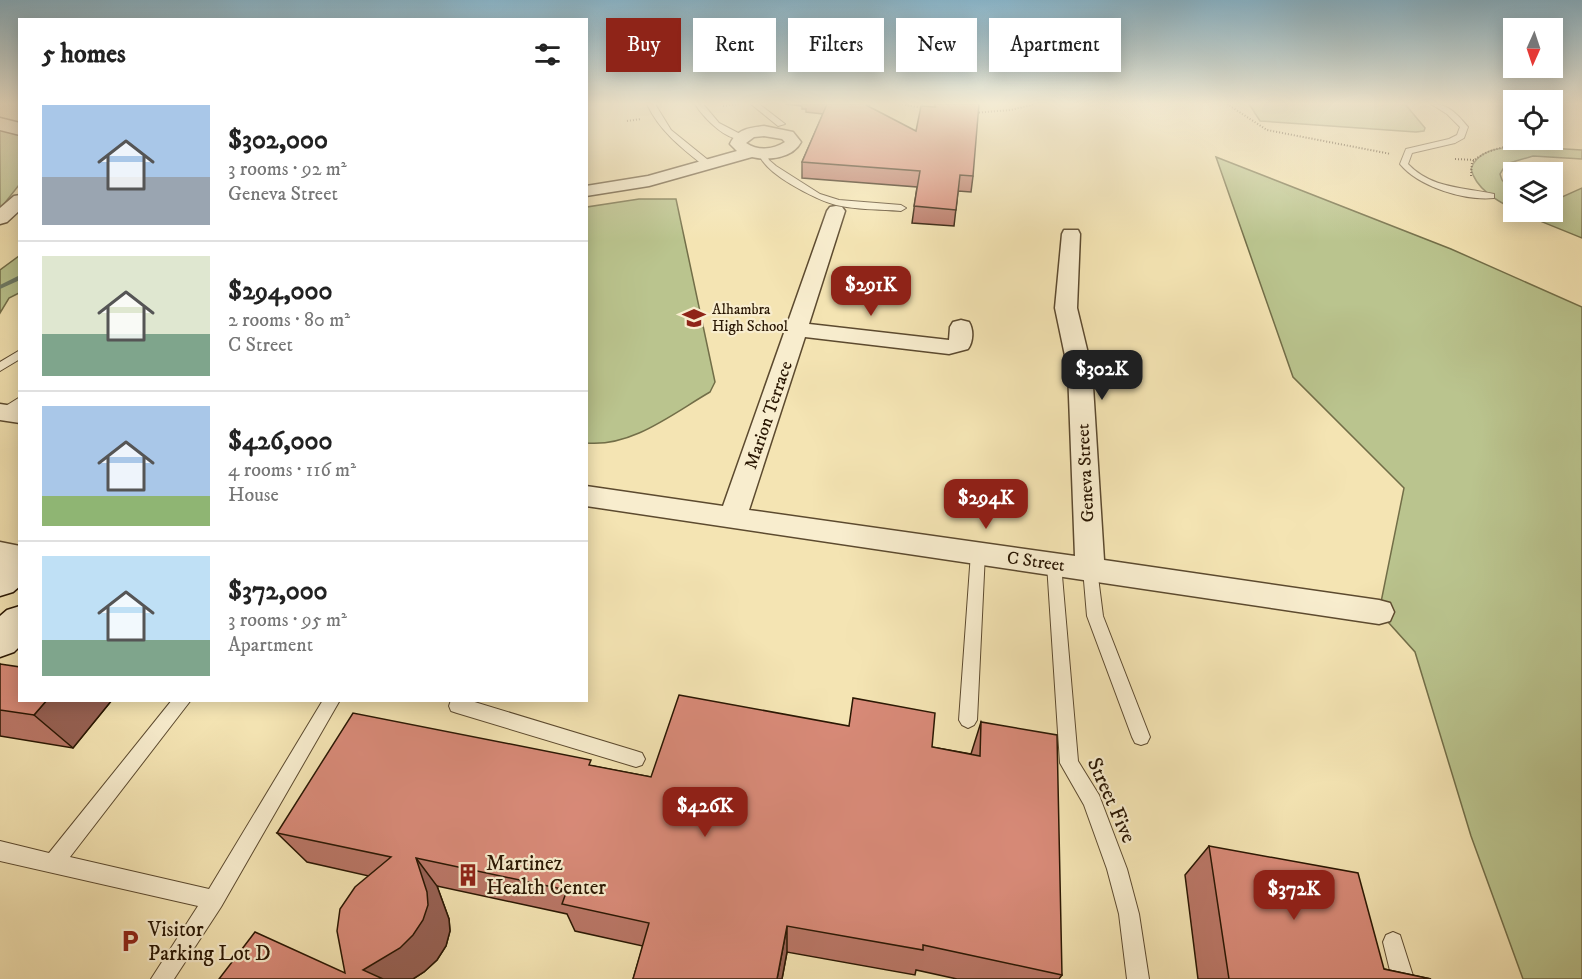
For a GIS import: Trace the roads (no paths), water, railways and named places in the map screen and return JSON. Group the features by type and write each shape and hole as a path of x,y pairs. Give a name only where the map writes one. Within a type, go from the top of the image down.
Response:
{"street":[{"path":"746,150 757,153"},
{"path":"588,191 649,181 757,153 782,150"},
{"path":"0,218 18,202"},
{"name":"Marion Terrace","path":"734,518 837,207"},
{"name":"Geneva Street","path":"1071,234 1066,308 1080,370 1090,569"},
{"path":"797,329 950,347 960,344 961,327"},
{"name":"C Street","path":"588,496 1379,612"},
{"path":"0,554 18,556"},
{"path":"0,582 18,566"},
{"path":"0,640 18,623"}],"lane":[{"path":"690,150 710,166"},
{"path":"1412,150 1405,156 1404,164 1417,178 1451,191 1490,196"},
{"path":"757,153 773,168 837,207 901,207"},
{"path":"0,368 18,354"},
{"path":"968,720 978,553"},
{"name":"Street Five","path":"1054,564 1070,763 1092,801 1117,869 1129,914 1138,979"},
{"path":"1090,569 1095,616 1141,737"},
{"path":"52,864 181,702"},
{"path":"162,979 214,900 331,702"},
{"path":"459,702 457,706 636,759"},
{"path":"0,852 214,900"},
{"path":"1393,942 1403,979"}],"waterway":[{"path":"0,287 18,278"}],"place":[{"name":"Alhambra High School","path":"694,318"},
{"name":"Martinez Health Center","path":"468,875"},
{"name":"Visitor Parking Lot D","path":"130,941"}]}
